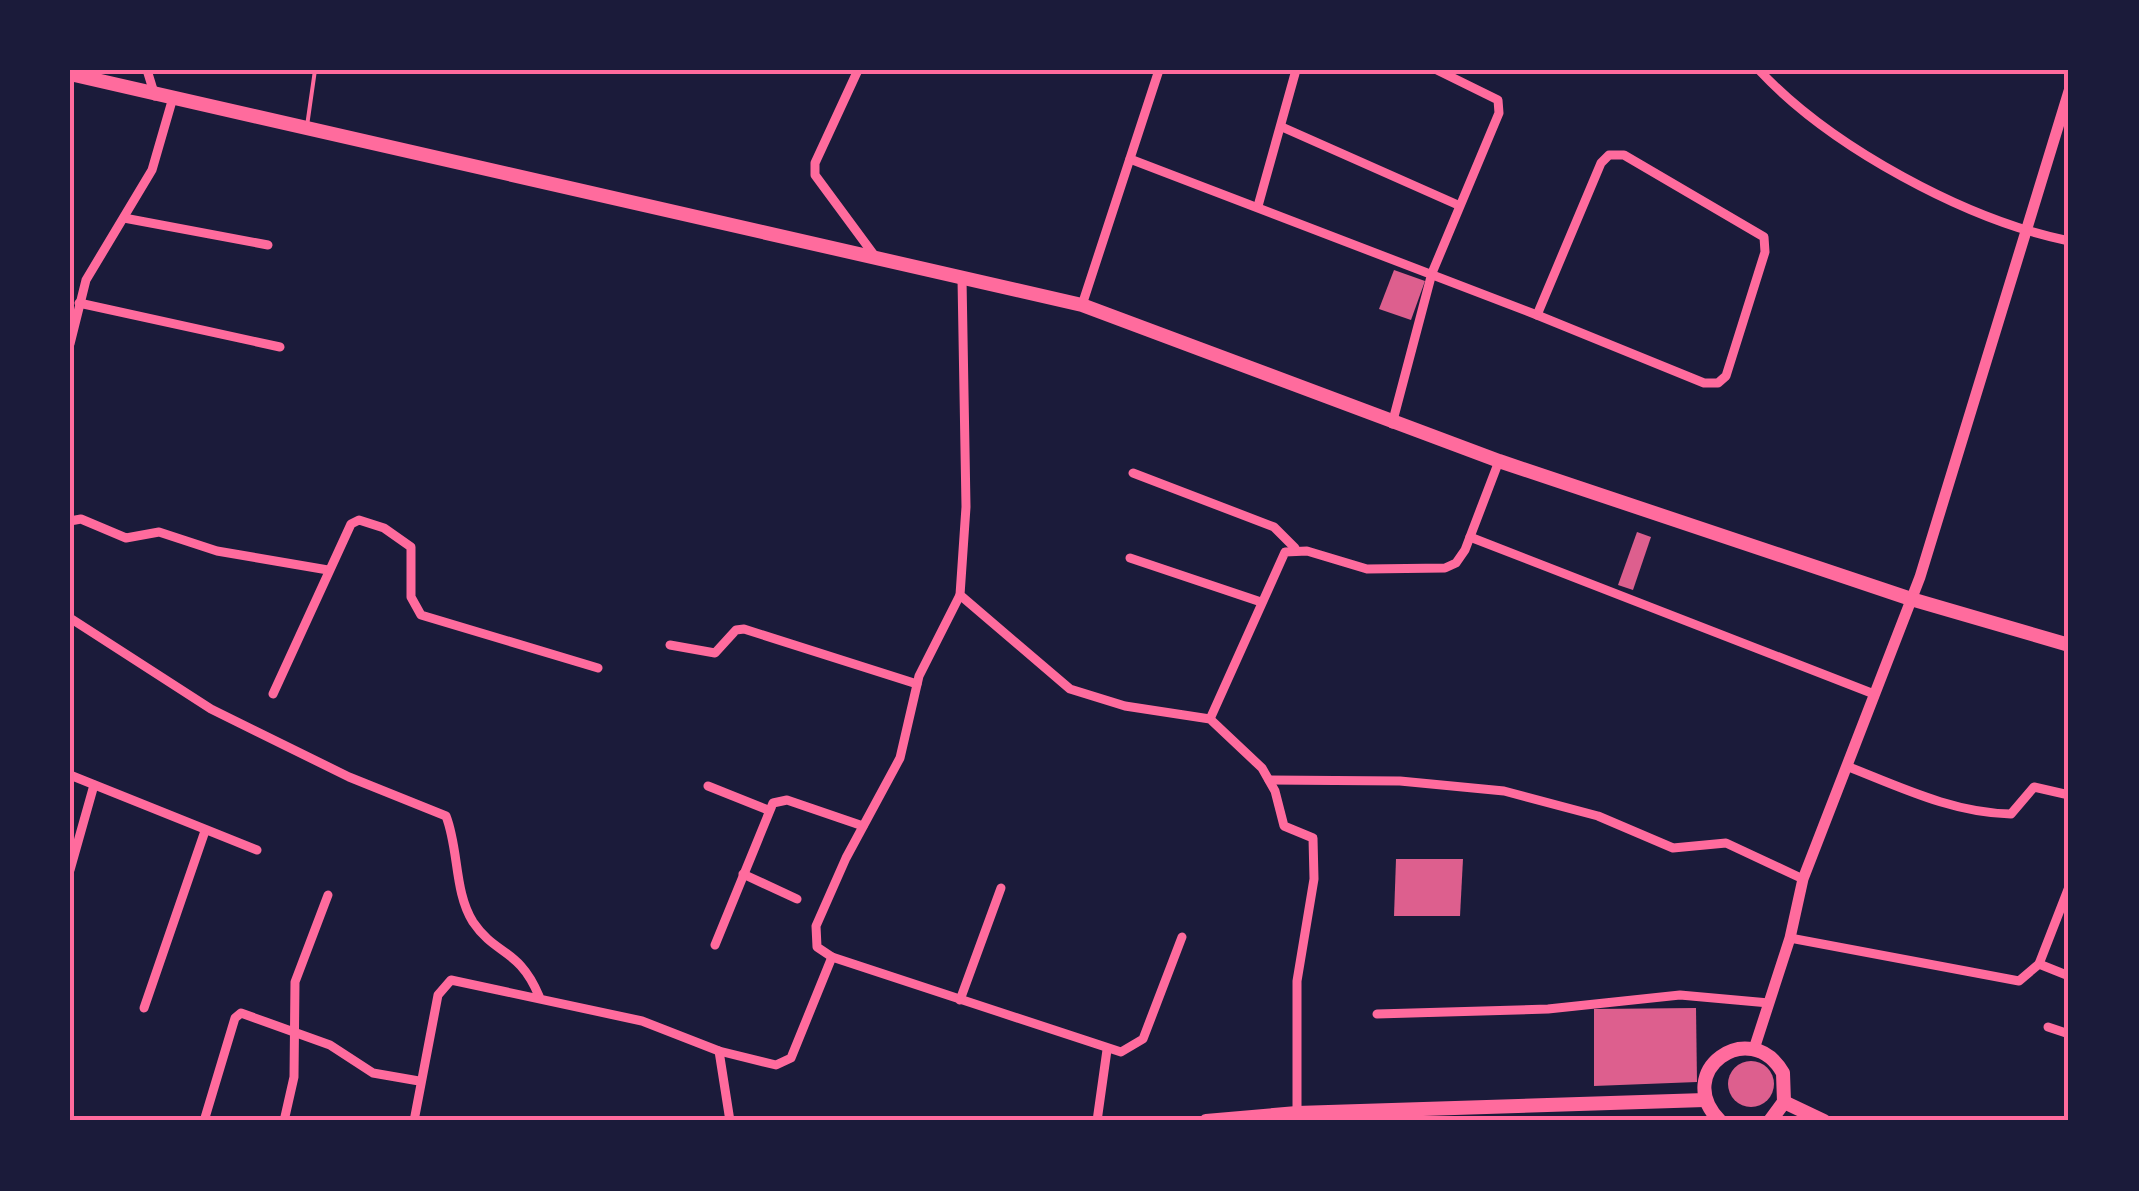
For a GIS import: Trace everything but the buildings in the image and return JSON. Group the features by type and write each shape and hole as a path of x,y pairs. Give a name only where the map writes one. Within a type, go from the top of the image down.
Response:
{"main road":[{"path":"70,74 172,101 874,255 1082,305 1500,462 1911,600 2069,645"},
{"path":"1720,1121 1705,1100 1704,1086 1715,1060 1726,1052 1754,1049 1778,1064 1786,1082 1784,1102 1770,1121"},
{"path":"1206,1121 1298,1113 1705,1100"},
{"path":"1784,1102 1824,1121"}],"street":[{"path":"146,70 155,97"},
{"path":"858,70 815,163 815,175 874,255"},
{"path":"1082,305 1159,70"},
{"path":"1258,206 1296,70"},
{"path":"1392,424 1432,274 1499,113 1498,100 1437,70"},
{"path":"1759,70 1818,123 1862,154 2025,232 2069,242"},
{"path":"1754,1049 1790,938 1804,879 1911,600 2069,92"},
{"path":"70,344 79,303 93,267 152,170 172,101"},
{"path":"1282,127 1458,206"},
{"path":"1130,159 1537,314 1704,383 1718,384 1731,358 1765,252 1764,237 1757,229 1624,155 1609,155 1537,314"},
{"path":"124,218 268,245"},
{"path":"962,278 966,507 960,595 934,638 917,684 900,758 816,926 817,947 832,957 1120,1052 1143,1039 1182,937"},
{"path":"79,303 280,346"},
{"path":"1133,473 1274,527 1295,548 1367,569 1445,568 1456,563 1470,537 1500,462"},
{"path":"70,522 81,518 126,538 159,532 217,550 328,570"},
{"path":"273,694 352,524 369,521 411,547 411,598 421,615 598,668"},
{"path":"1470,537 1874,694"},
{"path":"1210,718 1279,561 1295,548"},
{"path":"1130,558 1261,602"},
{"path":"960,595 1070,689 1125,706 1210,718 1270,780 1289,832 1307,834 1315,847 1298,981 1298,1113"},
{"path":"70,618 211,708 349,777 446,816 470,918 483,935 519,959 540,996"},
{"path":"670,646 715,653 736,630 744,629 917,684"},
{"path":"1849,766 1932,800 1978,811 2012,814 2034,787 2069,795"},
{"path":"70,776 257,850"},
{"path":"1270,780 1400,781 1504,791 1598,816 1673,848 1726,843 1804,879"},
{"path":"70,870 94,785"},
{"path":"708,786 768,810"},
{"path":"715,945 768,810 778,798 863,826"},
{"path":"144,1008 205,831"},
{"path":"743,874 797,899"},
{"path":"1790,938 2002,980 2028,977 2040,964 2069,887"},
{"path":"960,1000 1001,888"},
{"path":"284,1121 294,1077 295,982 328,895"},
{"path":"414,1121 438,995 451,980 540,996 642,1021 719,1050 784,1063 791,1058 832,957"},
{"path":"2040,964 2069,976"},
{"path":"1377,1014 1548,1009 1680,995 1769,1004"},
{"path":"204,1121 235,1018 250,1014 330,1045 374,1073 419,1081"},
{"path":"2048,1027 2069,1034"},
{"path":"719,1050 730,1121"},
{"path":"1098,1121 1107,1050"}],"lane":[{"path":"306,131 314,70"}]}
